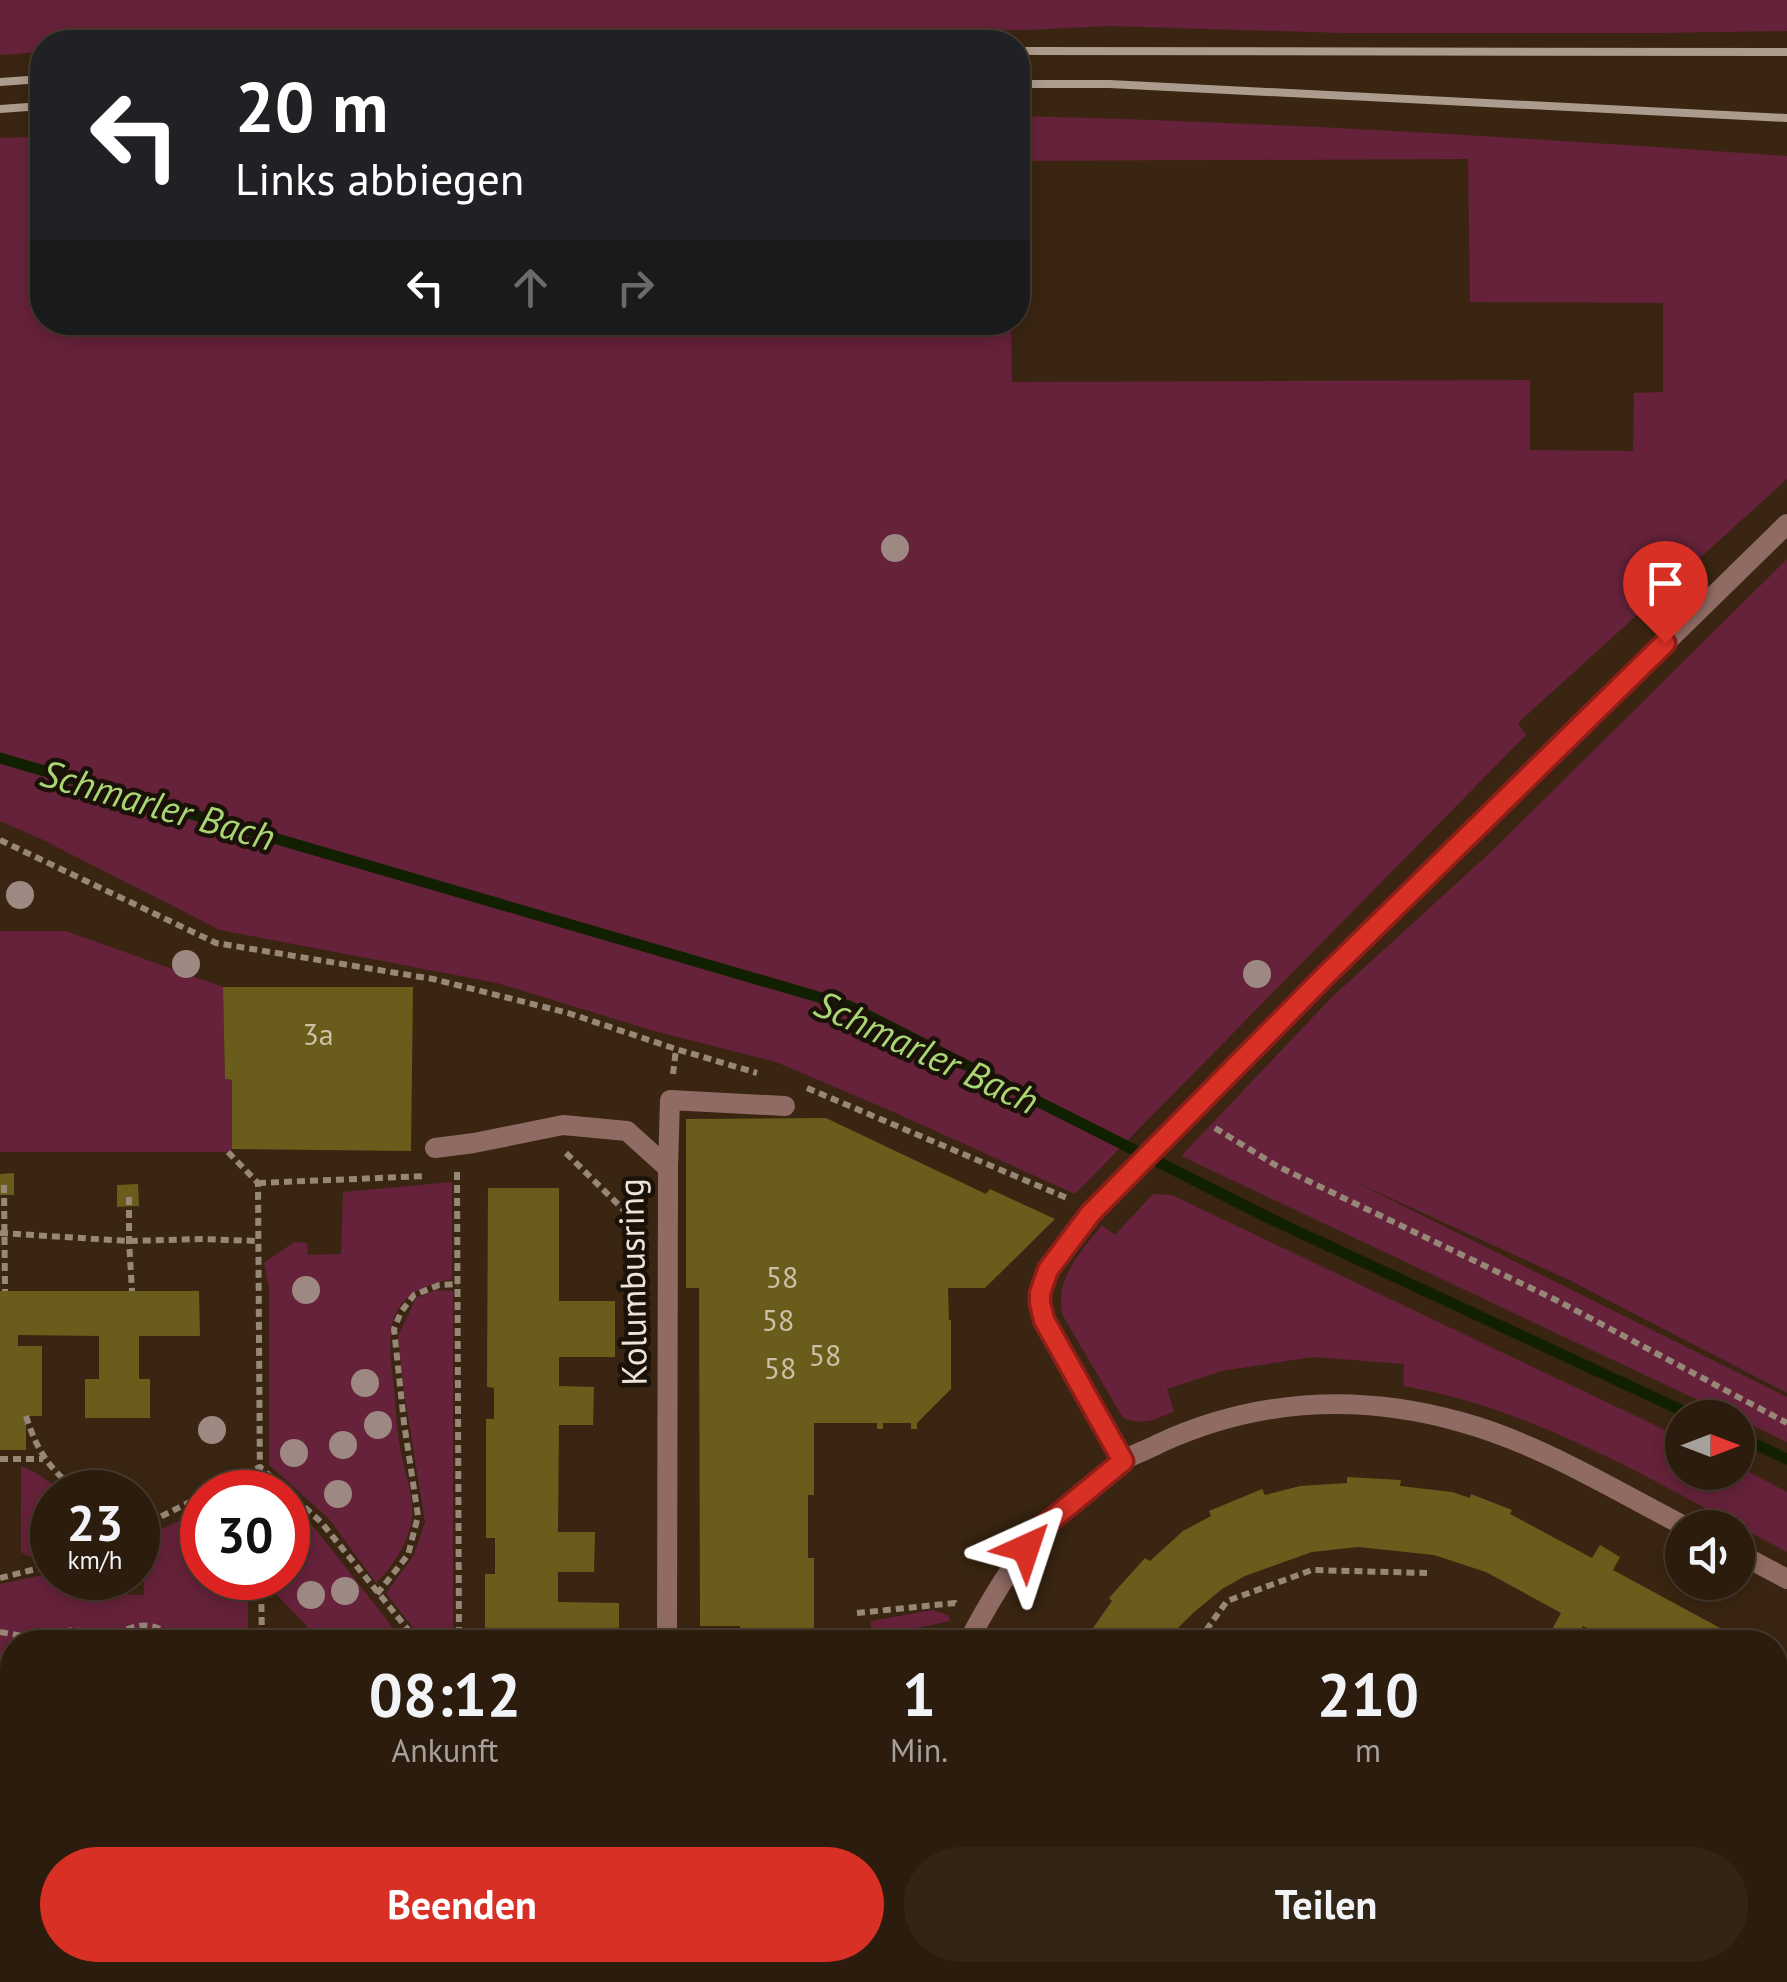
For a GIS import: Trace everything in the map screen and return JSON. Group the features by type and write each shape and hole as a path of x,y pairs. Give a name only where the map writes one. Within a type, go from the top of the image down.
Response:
{"street":[{"path":"1123,1461 1044,1320 1040,1293 1061,1250 1102,1202 1323,978 1787,524"},
{"path":"668,1168 670,1100 786,1106"},
{"name":"Kolumbusring","path":"446,1146 563,1125 627,1131 668,1168 667,1630"},
{"path":"975,1630 1008,1571 1044,1526 1123,1461 1185,1432 1233,1416 1302,1404 1400,1409 1464,1423 1549,1456 1665,1516"},
{"path":"1755,1563 1787,1579"}],"path":[{"path":"0,840 216,943 434,980 568,1013 763,1075"},
{"path":"798,1085 1077,1203"},
{"path":"1187,1117 1277,1166 1558,1301 1787,1423"},
{"path":"558,1145 635,1221 635,1240"},
{"path":"446,1146 457,1175 459,1630"},
{"path":"228,1152 258,1183 260,1467 321,1522 408,1630"},
{"path":"457,1175 474,1169"},
{"path":"258,1183 437,1176"},
{"path":"4,1185 5,1291"},
{"path":"129,1198 132,1291"},
{"path":"2,1232 129,1241 258,1241"},
{"path":"376,1594 408,1555 418,1516 394,1329 414,1295 438,1285 458,1284"},
{"path":"26,1416 43,1459 55,1470"},
{"path":"0,1459 43,1459"},
{"path":"254,1470 260,1467"},
{"path":"1206,1630 1227,1602 1312,1570 1427,1573"},
{"path":"0,1578 30,1571"},
{"path":"261,1600 262,1630"},
{"path":"857,1614 955,1603 980,1620"},
{"path":"125,1630 149,1626 155,1630"}],"shaded area":[{"path":"0,0 1787,0 1787,31 1343,33 1109,26 1026,30 30,30 30,53 0,55"},
{"path":"1030,116 1402,132 1787,156 1787,479 1518,723 1526,735 1075,1194 776,1062 654,1031 497,983 220,930 0,821 0,138 30,137 30,335 1011,335 1012,382 1530,380 1530,450 1633,451 1634,393 1663,392 1663,303 1470,302 1468,159 1030,161"},
{"path":"1787,559 1787,1393 1569,1280 1351,1180 1787,1397 1787,1442 1755,1427 1755,1400 1698,1400 1181,1156 1332,997 1494,849"},
{"path":"0,931 66,931 223,987 225,1079 232,1080 232,1149 0,1152"},
{"path":"452,1182 452,1279 429,1285 401,1304 391,1332 398,1432 412,1517 400,1553 376,1583 329,1519 310,1502 310,1470 275,1470 269,1465 269,1288 264,1263 294,1242 307,1243 308,1255 341,1254 343,1192"},
{"path":"1153,1194 1172,1195 1665,1430 1665,1486 1504,1413 1403,1386 1404,1364 1313,1357 1222,1371 1167,1389 1174,1411 1149,1421 1123,1418 1063,1316 1061,1303 1065,1278 1086,1245 1102,1225 1115,1235"},
{"path":"437,1290 453,1291 453,1630 415,1630 386,1593 414,1555 425,1522 398,1336 416,1298"},
{"path":"21,1466 30,1470 30,1556 21,1552"},
{"path":"1755,1475 1787,1492 1787,1552 1755,1535 1755,1510 1709,1510 1672,1490 1755,1490"},
{"path":"180,1520 180,1600 248,1600 248,1630 0,1630 0,1584 30,1578 30,1600 160,1600 160,1530"},
{"path":"310,1524 395,1630 304,1630 307,1626 282,1600 310,1600"},
{"path":"933,1610 948,1615 950,1621 917,1630 871,1630 871,1621"}],"building":[{"path":"223,987 413,987 411,1151 232,1149 232,1080 225,1079"},
{"path":"826,1118 986,1194 990,1189 1055,1219 985,1288 948,1288 951,1389 917,1423 917,1429 911,1429 911,1423 883,1423 883,1429 877,1429 877,1423 814,1423 814,1495 808,1495 808,1558 814,1558 814,1630 700,1626 699,1288 686,1288 686,1119"},
{"path":"14,1173 14,1195 0,1195 0,1174"},
{"path":"138,1184 139,1206 117,1207 117,1185"},
{"path":"488,1188 559,1188 559,1301 615,1301 615,1357 559,1357 559,1386 594,1387 593,1425 559,1425 558,1532 595,1532 594,1572 558,1572 558,1602 619,1603 619,1630 485,1630 485,1574 495,1574 495,1538 486,1538 486,1419 494,1419 494,1388 487,1387"},
{"path":"0,1291 199,1291 200,1336 139,1336 139,1379 150,1379 150,1418 85,1418 85,1379 99,1379 99,1336 18,1335 18,1346 42,1346 42,1416 26,1416 26,1450 0,1450"},
{"path":"1347,1477 1401,1480 1400,1486 1470,1498 1471,1494 1512,1510 1510,1514 1592,1558 1600,1545 1620,1557 1613,1570 1724,1630 1591,1630 1583,1626 1581,1630 1552,1630 1561,1613 1486,1572 1434,1555 1358,1547 1312,1552 1245,1576 1222,1589 1176,1630 1091,1630 1112,1601 1109,1598 1145,1558 1150,1561 1183,1531 1211,1516 1209,1511 1262,1489 1265,1495 1300,1486 1347,1483"}],"waterway":[{"name":"Schmarler Bach","path":"0,758 849,1006 1273,1220 1665,1403"},
{"name":"Schmarler Bach","path":"1755,1444 1787,1459"}],"railway":[{"path":"1030,51 1787,52"},
{"path":"0,82 30,80"},
{"path":"1030,84 1109,84 1787,118"},
{"path":"0,109 30,107"}],"route":[{"path":"1026,1548 1044,1526 1123,1461 1044,1320 1040,1293 1061,1250 1090,1214 1323,978 1665,643"}]}
